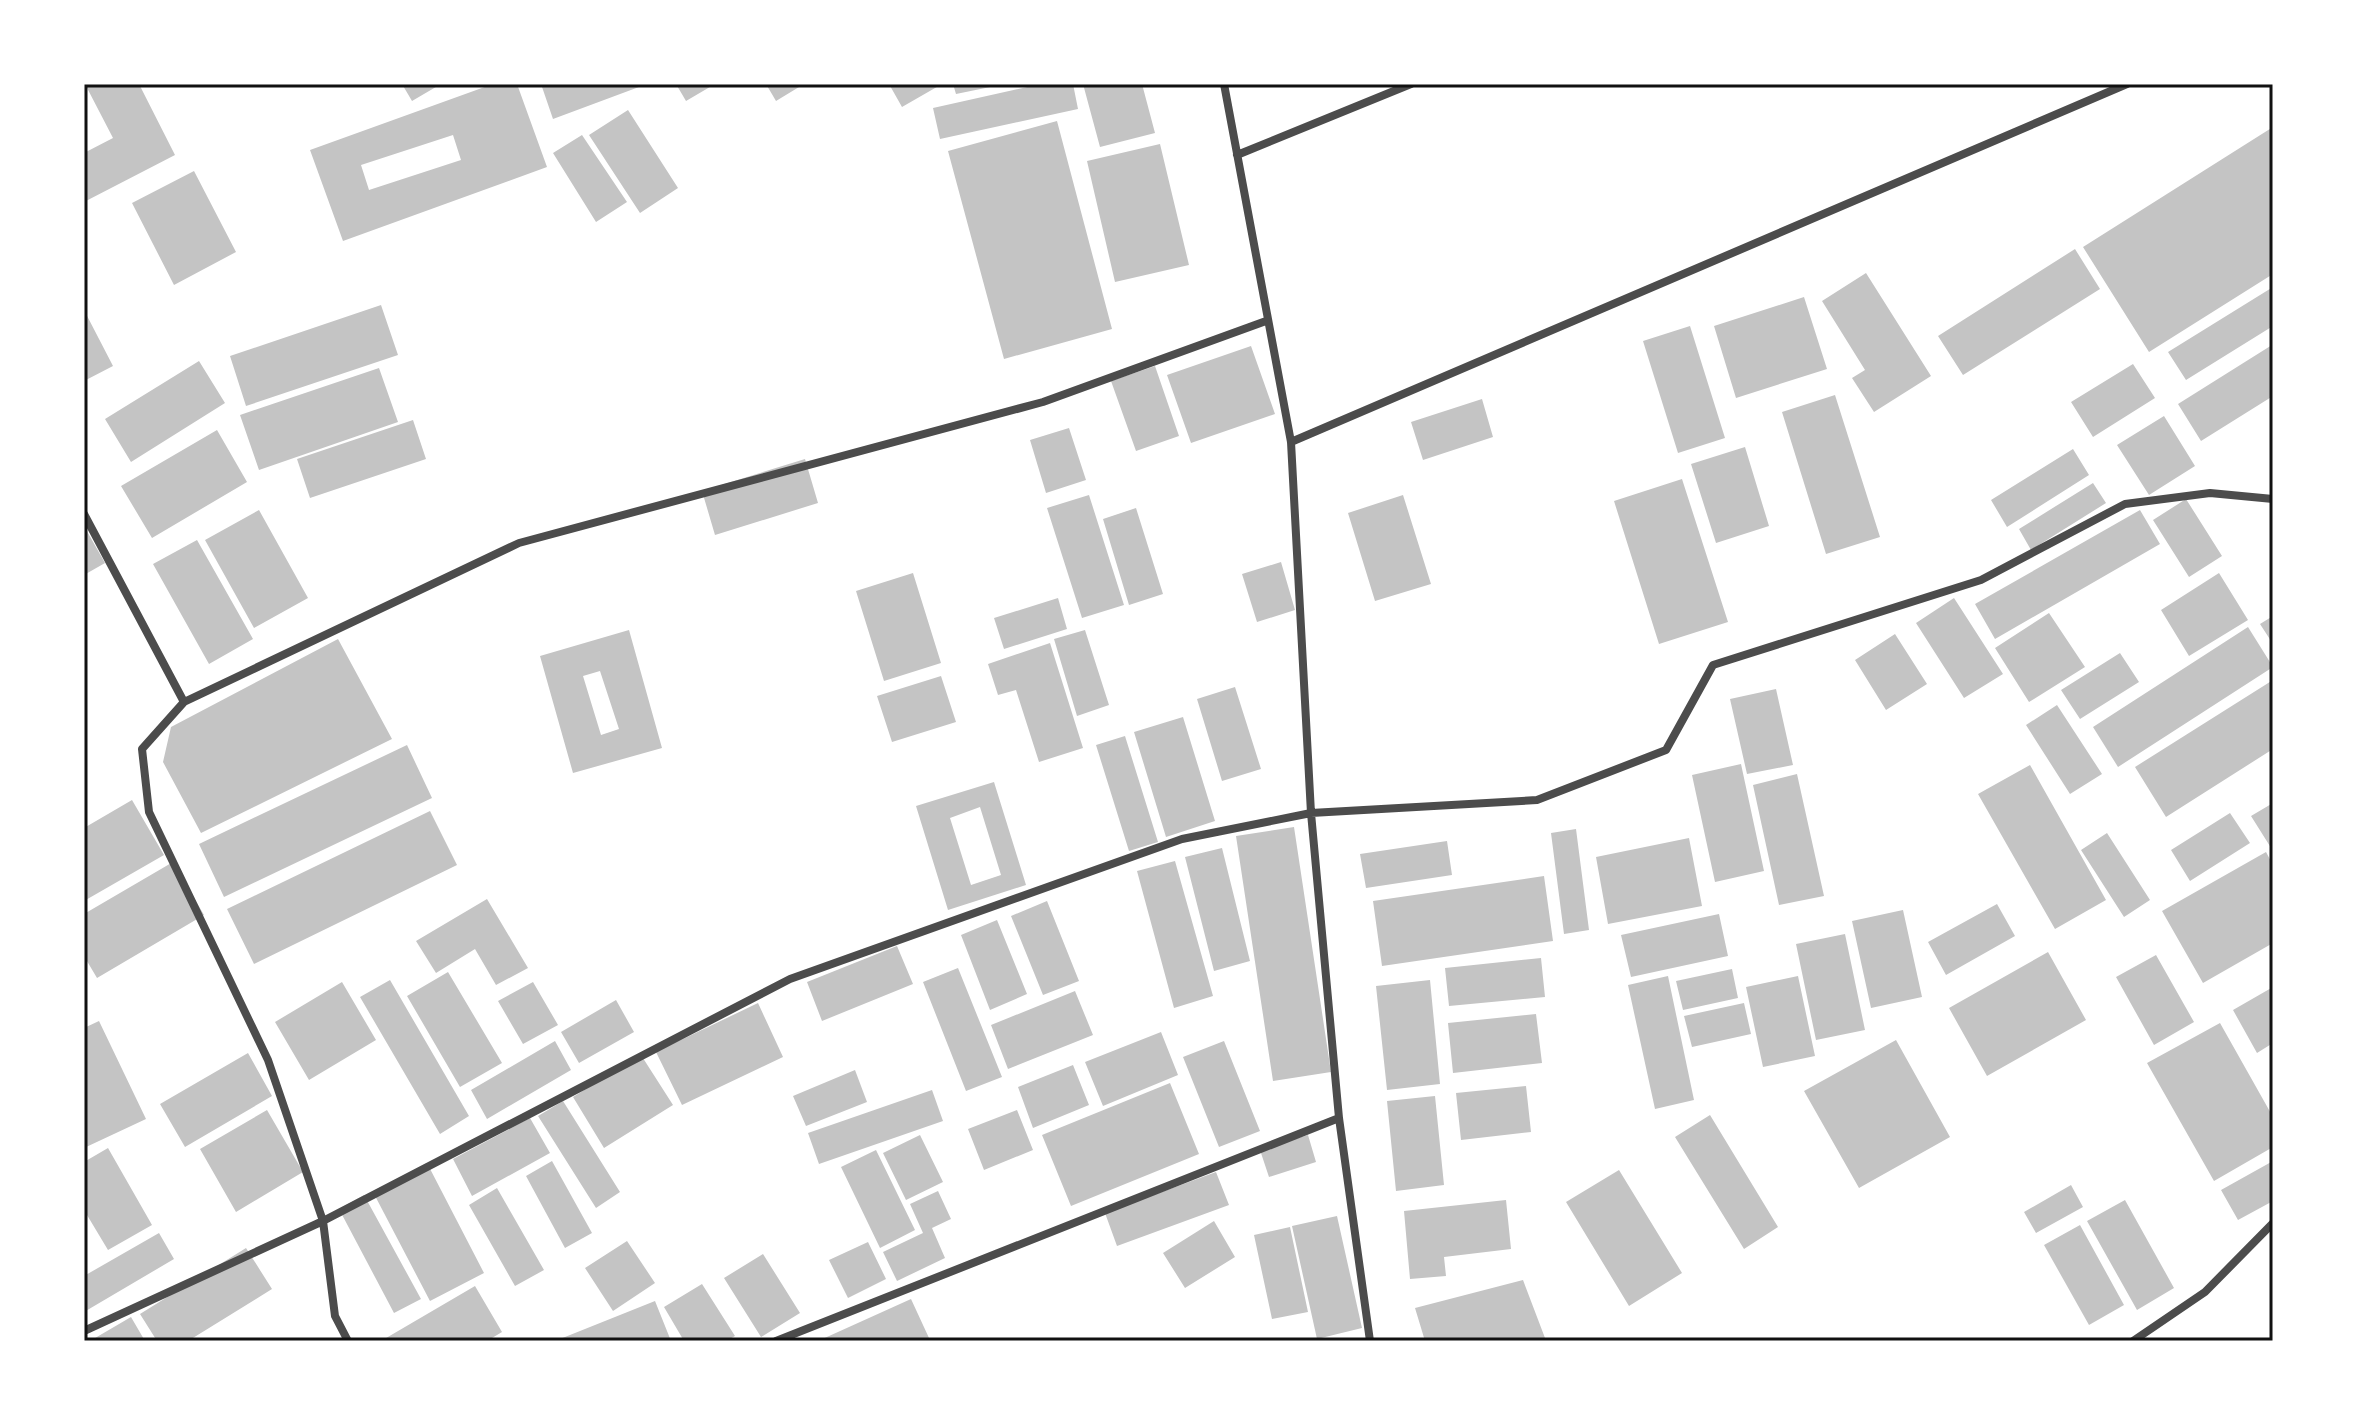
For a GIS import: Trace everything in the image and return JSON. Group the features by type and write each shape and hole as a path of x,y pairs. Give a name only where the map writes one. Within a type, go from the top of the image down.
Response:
{"street":[{"path":"1224,84 1291,442 1311,813 1339,1118 1370,1341"},
{"path":"1237,155 1411,84"},
{"path":"1291,442 2127,84"},
{"path":"348,1341 335,1316 323,1221 268,1060 149,812 142,749 184,702 519,543 1043,402 1266,321"},
{"path":"84,1331 323,1221 790,979 1182,839 1311,813 1537,800 1666,750 1713,665 1981,580 2125,504 2210,493 2273,499"},
{"path":"84,514 184,702"},
{"path":"776,1341 1339,1118"},
{"path":"2133,1341 2205,1292 2273,1223"}],"building":[{"path":"85,84 139,84 175,155 84,202 84,153 113,138"},
{"path":"402,84 441,84 412,101"},
{"path":"493,84 517,84 547,167 343,241 310,150","holes":["453,135 461,160 369,190 361,165"]},
{"path":"541,84 647,84 553,119"},
{"path":"676,84 715,84 686,101"},
{"path":"766,84 804,84 776,101"},
{"path":"889,84 942,84 902,107"},
{"path":"953,84 1000,84 1000,85 956,94"},
{"path":"1041,84 1073,84 1078,109 940,139 933,108"},
{"path":"1083,84 1142,84 1155,133 1100,147"},
{"path":"628,110 678,188 640,213 589,135"},
{"path":"1057,121 1112,329 1004,359 948,151"},
{"path":"2273,127 2273,274 2149,352 2083,247"},
{"path":"582,135 627,202 596,222 553,153"},
{"path":"1160,144 1189,265 1115,282 1087,161"},
{"path":"194,171 236,252 174,285 132,203"},
{"path":"2075,249 2100,289 1963,375 1938,336"},
{"path":"1866,273 1931,376 1874,412 1852,378 1865,370 1822,301"},
{"path":"2273,287 2273,326 2186,380 2168,352"},
{"path":"1804,297 1827,369 1736,398 1714,326"},
{"path":"381,305 398,355 246,406 230,356"},
{"path":"84,310 113,366 84,381"},
{"path":"1690,326 1725,438 1678,453 1643,341"},
{"path":"2272,345 2273,396 2201,441 2178,404"},
{"path":"1251,346 1275,414 1191,443 1167,375"},
{"path":"199,361 225,403 131,462 105,419"},
{"path":"2133,364 2155,398 2093,437 2071,402"},
{"path":"1155,366 1179,436 1136,451 1111,381"},
{"path":"379,368 398,422 259,470 240,415"},
{"path":"1835,395 1880,537 1826,554 1782,412"},
{"path":"1482,399 1493,437 1423,460 1411,422"},
{"path":"2164,416 2195,466 2149,495 2117,445"},
{"path":"413,420 426,459 310,498 297,459"},
{"path":"1069,428 1086,480 1046,493 1030,440"},
{"path":"217,430 247,482 152,538 121,486"},
{"path":"1745,447 1769,526 1716,543 1691,464"},
{"path":"2073,449 2089,475 2007,527 1991,500"},
{"path":"805,459 818,503 715,535 702,491"},
{"path":"1682,479 1728,622 1659,644 1614,501"},
{"path":"2093,483 2106,503 2031,550 2019,529"},
{"path":"1089,495 1124,605 1082,618 1047,508"},
{"path":"1403,495 1431,584 1375,601 1348,513"},
{"path":"2186,499 2222,556 2189,577 2153,520"},
{"path":"1136,508 1163,594 1129,605 1103,519"},
{"path":"259,510 308,598 254,628 205,540"},
{"path":"2140,510 2160,544 1995,639 1975,604"},
{"path":"84,526 105,563 84,575"},
{"path":"197,540 253,639 209,664 153,564"},
{"path":"1281,562 1295,610 1257,622 1242,574"},
{"path":"913,573 941,663 884,681 856,591"},
{"path":"2219,573 2248,620 2189,656 2161,610"},
{"path":"1058,598 1067,629 1004,649 994,618"},
{"path":"1954,598 2003,674 1964,698 1916,623"},
{"path":"2049,613 2085,667 2029,702 1995,648"},
{"path":"2273,616 2273,644 2260,624"},
{"path":"2248,627 2273,667 2118,767 2093,727"},
{"path":"629,630 662,748 573,773 540,656","holes":["600,671 619,729 601,735 583,676"]},
{"path":"1085,630 1109,705 1077,716 1054,639"},
{"path":"1895,634 1927,684 1886,710 1855,660"},
{"path":"338,639 392,739 201,833 163,762 171,727"},
{"path":"1050,643 1083,748 1039,762 1016,690 998,695 988,664"},
{"path":"2120,653 2139,682 2080,719 2061,690"},
{"path":"941,676 956,722 892,742 877,696"},
{"path":"2273,680 2273,749 2166,817 2135,767"},
{"path":"1235,687 1261,769 1222,781 1197,699"},
{"path":"1776,689 1793,765 1747,774 1730,699"},
{"path":"2057,705 2102,774 2070,794 2026,725"},
{"path":"1183,717 1215,821 1166,837 1134,732"},
{"path":"1125,736 1158,842 1129,851 1096,745"},
{"path":"407,745 432,798 224,897 199,844"},
{"path":"1741,764 1764,871 1715,882 1692,775"},
{"path":"2030,765 2106,900 2055,929 1978,794"},
{"path":"1797,774 1824,896 1779,905 1753,785"},
{"path":"994,782 1026,885 948,910 916,806","holes":["980,807 1001,875 971,885 950,818"]},
{"path":"132,800 164,855 84,901 84,828"},
{"path":"2273,803 2273,851 2251,816"},
{"path":"430,811 457,865 254,964 227,909"},
{"path":"2230,813 2250,843 2190,881 2171,850"},
{"path":"1294,827 1331,1072 1273,1081 1236,836"},
{"path":"1576,829 1589,930 1564,934 1551,833"},
{"path":"2107,833 2150,900 2124,917 2081,850"},
{"path":"1689,838 1702,906 1608,924 1596,857"},
{"path":"1447,841 1452,875 1366,888 1360,854"},
{"path":"1222,848 1250,961 1214,971 1185,857"},
{"path":"2266,852 2273,865 2273,943 2203,983 2162,911"},
{"path":"1175,861 1213,996 1174,1008 1137,871"},
{"path":"173,862 204,915 97,978 84,956 84,914"},
{"path":"1544,876 1553,941 1382,966 1373,901"},
{"path":"487,899 528,968 496,985 475,949 436,973 416,941"},
{"path":"1047,901 1079,981 1043,995 1011,916"},
{"path":"1997,904 2015,936 1946,975 1928,942"},
{"path":"1903,910 1922,997 1871,1008 1852,921"},
{"path":"1719,914 1728,956 1631,977 1621,935"},
{"path":"997,920 1027,994 990,1010 961,935"},
{"path":"1845,934 1865,1030 1816,1040 1796,944"},
{"path":"897,946 913,984 822,1021 807,982"},
{"path":"2048,952 2086,1020 1987,1076 1949,1008"},
{"path":"2156,955 2194,1022 2154,1045 2116,977"},
{"path":"1541,958 1545,997 1449,1006 1445,968"},
{"path":"958,968 1002,1077 966,1091 923,982"},
{"path":"1732,969 1738,998 1683,1010 1676,981"},
{"path":"448,972 502,1063 460,1087 407,996"},
{"path":"1668,976 1694,1100 1655,1109 1628,985"},
{"path":"1798,976 1815,1056 1763,1067 1746,987"},
{"path":"390,980 469,1116 440,1134 360,997"},
{"path":"1430,980 1440,1084 1387,1090 1376,986"},
{"path":"342,982 376,1040 309,1080 275,1022"},
{"path":"533,982 558,1025 523,1044 498,1001"},
{"path":"2273,987 2273,1043 2257,1053 2233,1010"},
{"path":"1075,991 1093,1035 1008,1069 991,1025"},
{"path":"616,1000 634,1032 579,1063 561,1032"},
{"path":"758,1003 783,1057 682,1105 656,1052"},
{"path":"1744,1003 1751,1034 1692,1047 1684,1016"},
{"path":"1536,1014 1542,1063 1453,1073 1448,1023"},
{"path":"99,1021 146,1119 84,1148 84,1028"},
{"path":"2220,1023 2273,1117 2273,1147 2214,1181 2147,1063"},
{"path":"1161,1032 1178,1075 1103,1106 1085,1062"},
{"path":"1896,1040 1950,1137 1859,1188 1804,1091"},
{"path":"555,1041 571,1070 487,1119 471,1090"},
{"path":"1224,1041 1260,1131 1219,1147 1183,1057"},
{"path":"248,1053 272,1096 185,1147 160,1104"},
{"path":"641,1055 673,1105 604,1148 573,1097"},
{"path":"1073,1065 1089,1105 1033,1128 1018,1087"},
{"path":"855,1070 867,1102 806,1126 793,1096"},
{"path":"1170,1083 1199,1154 1071,1206 1042,1135"},
{"path":"1526,1086 1531,1132 1461,1140 1456,1093"},
{"path":"932,1090 943,1121 819,1164 808,1133"},
{"path":"1435,1096 1444,1185 1396,1191 1387,1101"},
{"path":"563,1101 620,1192 596,1208 538,1116"},
{"path":"267,1110 303,1172 236,1212 200,1149"},
{"path":"1017,1110 1033,1150 984,1170 968,1129"},
{"path":"1710,1115 1778,1227 1744,1249 1675,1137"},
{"path":"530,1118 550,1153 472,1196 453,1159"},
{"path":"920,1135 943,1182 906,1200 883,1153"},
{"path":"1308,1135 1316,1162 1269,1177 1260,1150"},
{"path":"108,1148 152,1225 108,1250 84,1210 84,1162"},
{"path":"876,1150 915,1230 880,1248 841,1167"},
{"path":"552,1161 592,1233 565,1248 526,1176"},
{"path":"2273,1161 2273,1201 2238,1220 2221,1190"},
{"path":"427,1163 484,1273 430,1301 373,1192"},
{"path":"1619,1170 1682,1273 1629,1306 1566,1202"},
{"path":"1216,1172 1229,1205 1117,1246 1105,1213"},
{"path":"2071,1185 2083,1207 2036,1233 2024,1212"},
{"path":"497,1188 544,1270 515,1286 469,1205"},
{"path":"938,1191 951,1219 932,1228 945,1258 897,1281 883,1252 923,1233 910,1204"},
{"path":"364,1195 421,1299 394,1313 339,1209"},
{"path":"1506,1200 1511,1249 1444,1257 1446,1276 1410,1279 1404,1211"},
{"path":"2125,1200 2174,1288 2137,1310 2087,1221"},
{"path":"1337,1216 1362,1328 1317,1339 1292,1226"},
{"path":"1214,1221 1235,1257 1185,1288 1163,1253"},
{"path":"2080,1225 2124,1305 2089,1325 2044,1245"},
{"path":"1290,1227 1308,1312 1272,1319 1254,1235"},
{"path":"159,1233 174,1259 84,1312 84,1276"},
{"path":"627,1241 655,1283 613,1311 585,1268"},
{"path":"868,1242 886,1279 848,1298 829,1260"},
{"path":"246,1248 272,1289 188,1341 157,1341 140,1314"},
{"path":"763,1254 800,1313 761,1337 724,1278"},
{"path":"1523,1280 1545,1338 1540,1341 1425,1341 1415,1308"},
{"path":"702,1284 735,1336 726,1341 684,1341 664,1307"},
{"path":"475,1286 502,1332 487,1341 381,1341"},
{"path":"911,1299 929,1338 924,1341 818,1341"},
{"path":"655,1301 671,1341 555,1341"},
{"path":"131,1317 145,1341 90,1341"}]}
